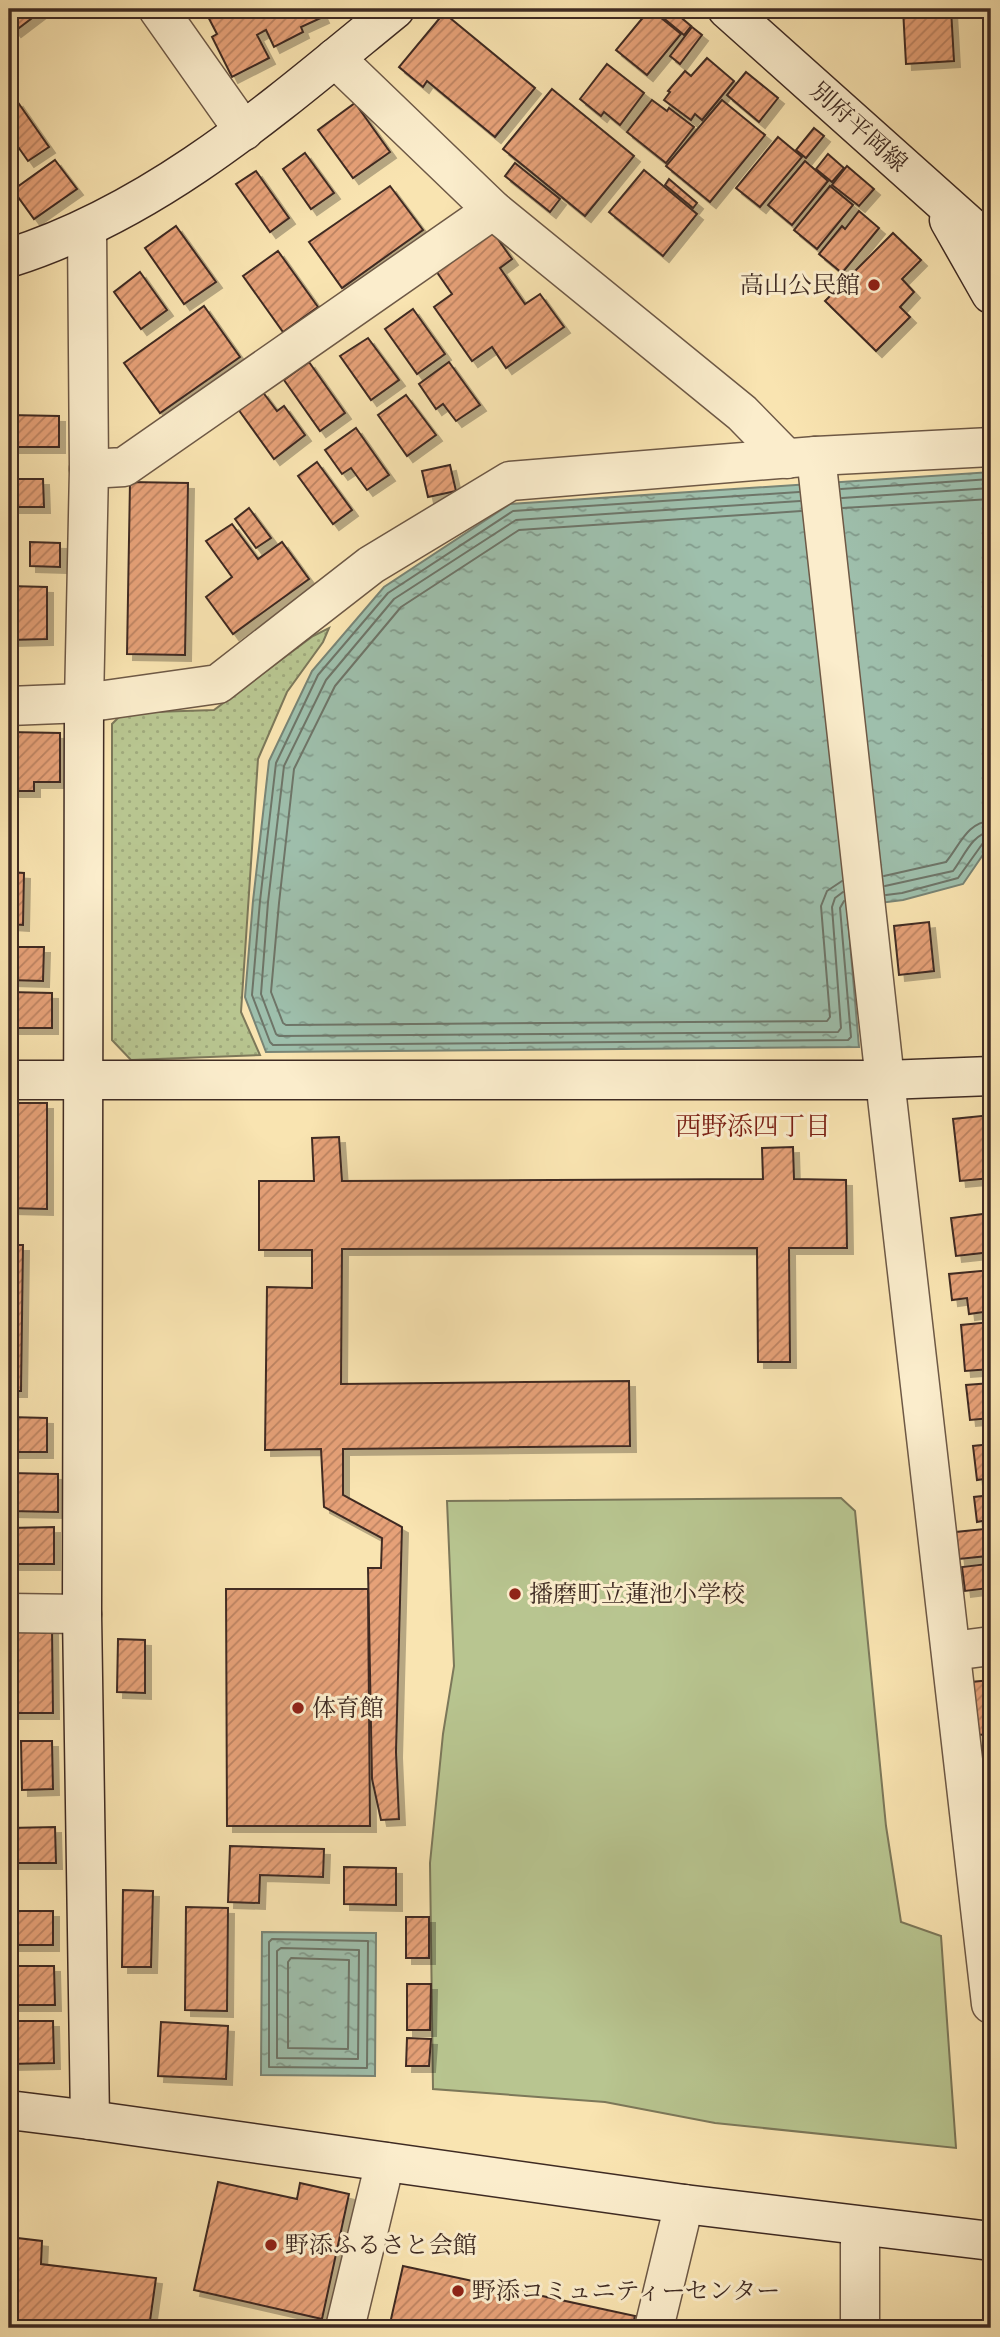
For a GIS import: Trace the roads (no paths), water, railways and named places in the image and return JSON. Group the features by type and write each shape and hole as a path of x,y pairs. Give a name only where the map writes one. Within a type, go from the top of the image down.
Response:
{"street":[{"path":"158,9 244,131"},
{"path":"9,258 87,229 182,175 244,131 395,9"},
{"name":"別府平岡線","path":"727,9 991,245"},
{"path":"335,58 492,210 742,413 801,457 867,921 991,2004"},
{"path":"935,194 991,294"},
{"path":"89,469 124,467 492,210"},
{"path":"87,229 89,469 84,703 82,1614 90,2120"},
{"path":"9,706 84,703 218,684 371,565 510,481 801,457 991,447"},
{"path":"9,1080 885,1080 991,1076"},
{"path":"9,1613 82,1614"},
{"path":"952,1651 991,1646"},
{"path":"9,2110 684,2204 991,2241"},
{"path":"345,2328 385,2162"},
{"path":"654,2328 684,2204"},
{"path":"860,2226 860,2328"}],"water":[{"path":"991,472 991,843 963,884 903,900 847,907 859,1047 266,1052 245,997 269,761 312,671 384,587 510,504"},
{"path":"262,1932 376,1933 375,2076 261,2075"}],"place":[{"name":"高山公民館","path":"874,285"},
{"name":"播磨町立蓮池小学校","path":"515,1594"},
{"name":"体育館","path":"298,1708"},
{"name":"野添ふるさと会館","path":"271,2245"},
{"name":"野添コミュニティーセンター","path":"458,2291"}],"district":[{"name":"西野添四丁目","path":"753,1126"}]}
